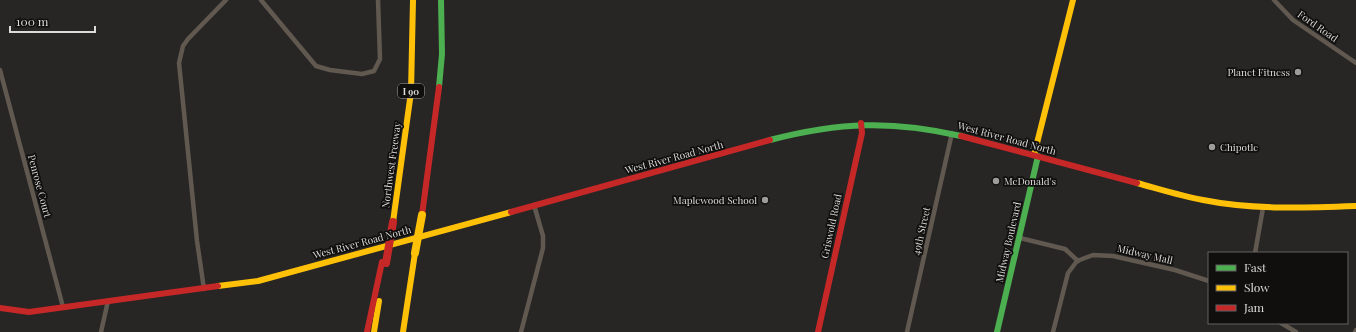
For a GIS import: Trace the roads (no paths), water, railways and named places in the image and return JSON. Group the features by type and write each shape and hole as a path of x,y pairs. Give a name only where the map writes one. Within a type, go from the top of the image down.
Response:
{"main road":[{"name":"Northwest Freeway","path":"384,262 400,182 411,92 413,0"},
{"name":"I 90","path":"403,332 433,145 440,86 441,0"},
{"name":"Midway Boulevard","path":"997,332 1020,238 1036,156 1073,0"},
{"name":"West River Road North","path":"0,308 29,312 258,281 797,133 838,125 861,123 901,124 952,133 1201,200 1228,205 1263,208 1356,206"},
{"name":"Griswold Road","path":"819,332 862,134 861,123"},
{"path":"367,332 384,262"},
{"path":"374,332 384,262"},
{"path":"408,332 409,292"}],"street":[{"path":"204,288 196,233 179,63 183,46 188,39 226,0"},
{"path":"261,0 316,66 330,70 362,74 374,71 380,59 378,0"},
{"name":"Ford Road","path":"1274,0 1293,20 1356,63"},
{"name":"Penrose Court","path":"0,70 63,307"},
{"name":"49th Street","path":"907,332 952,133"},
{"path":"521,332 543,248 542,236 534,205"},
{"path":"1255,252 1263,208"},
{"path":"1020,238 1065,249 1078,261 1067,275 1053,332"},
{"name":"Midway Mall","path":"1078,261 1093,254 1102,254 1186,273 1208,281"},
{"path":"101,332 108,301"},
{"path":"1283,324 1296,332"}],"place":[{"name":"Planet Fitness","path":"1298,72"},
{"name":"Chipotle","path":"1212,147"},
{"name":"McDonald's","path":"996,181"},
{"name":"Maplewood School","path":"765,200"}]}
